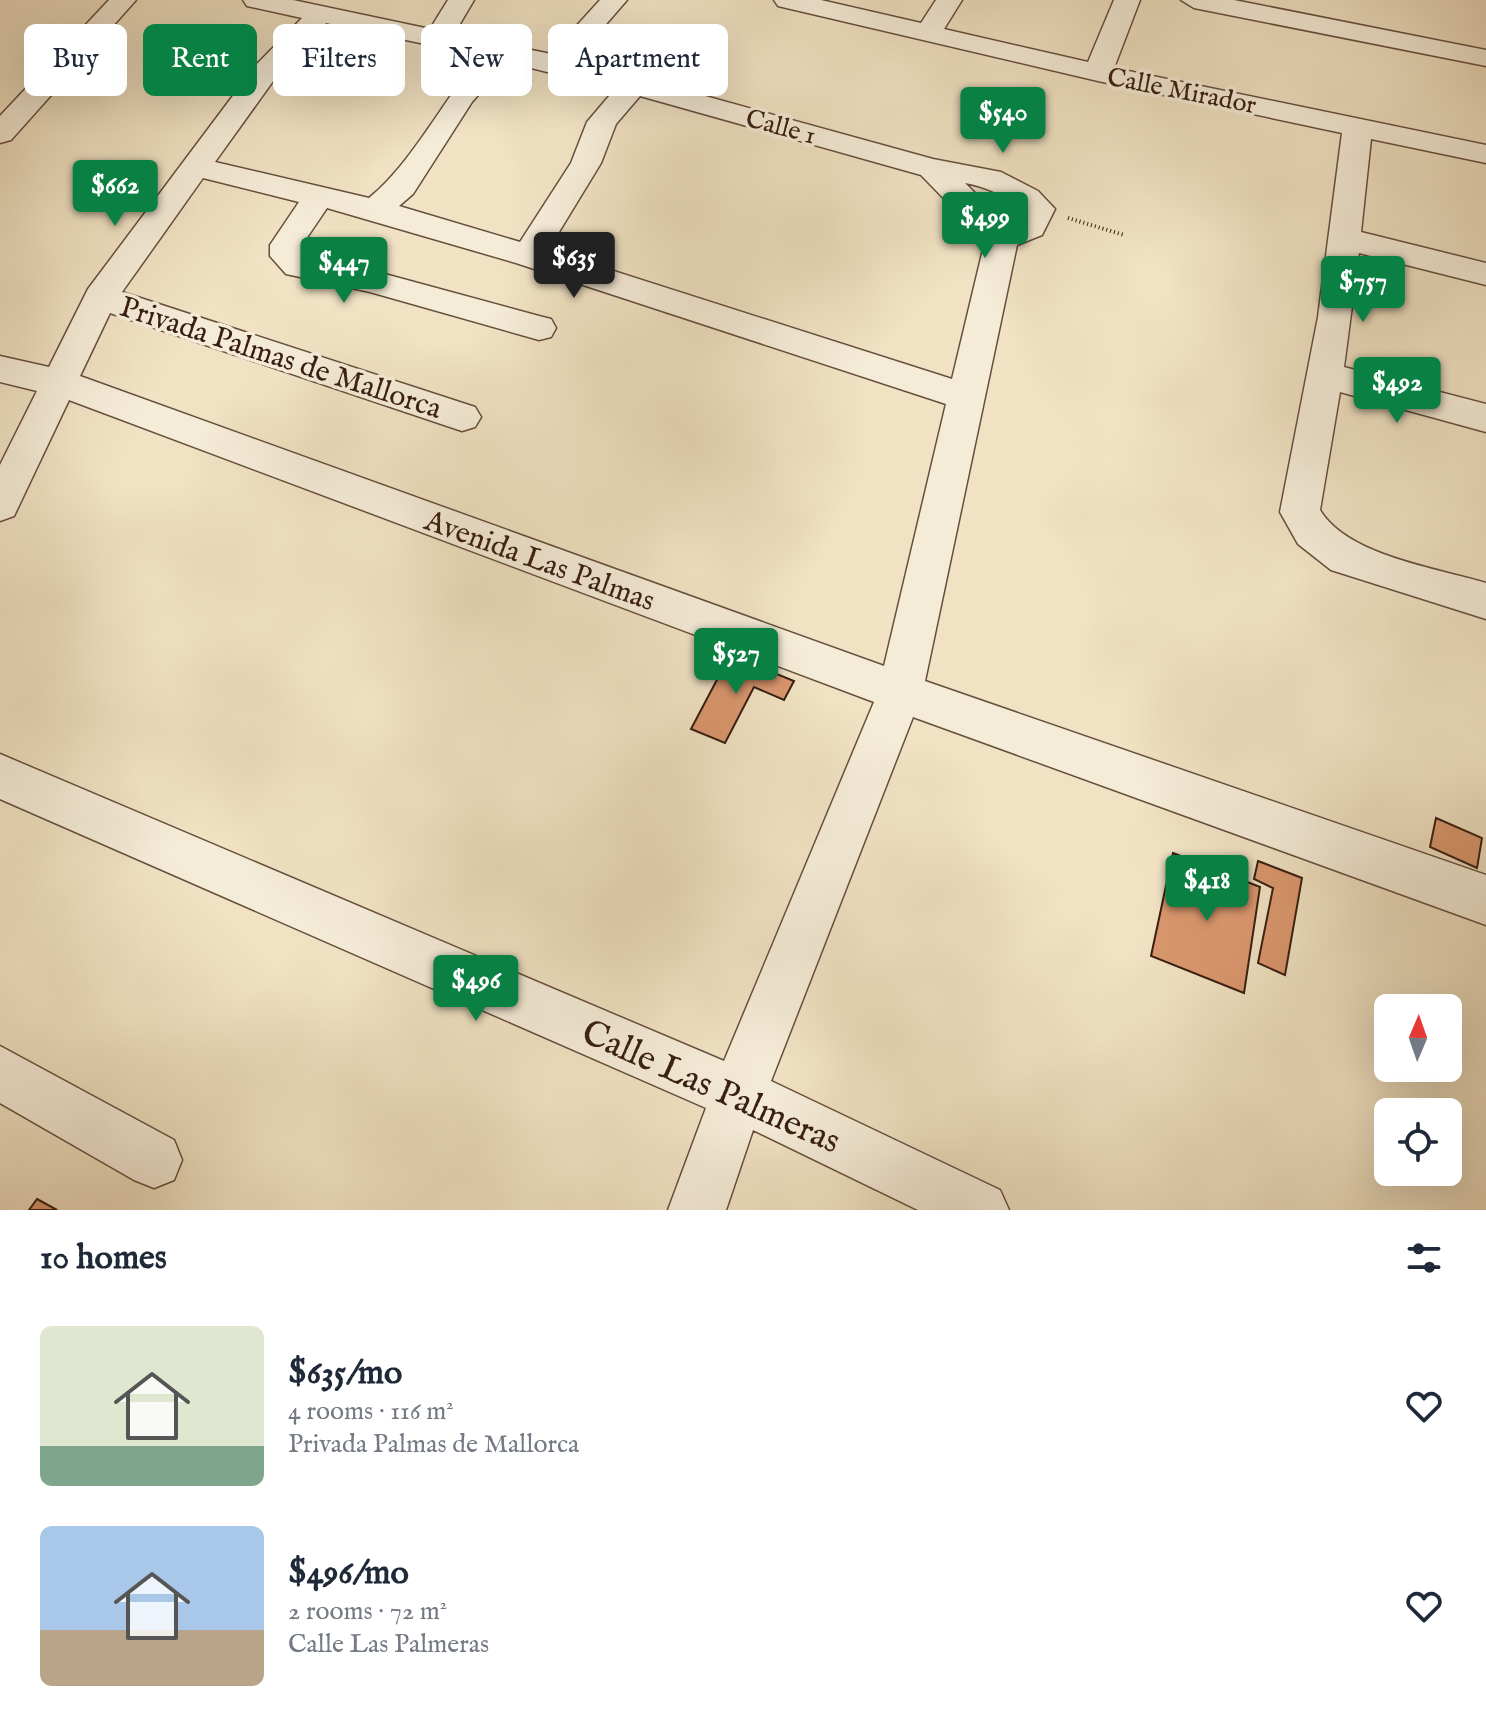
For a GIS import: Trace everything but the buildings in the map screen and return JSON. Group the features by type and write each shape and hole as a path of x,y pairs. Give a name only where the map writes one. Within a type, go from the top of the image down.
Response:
{"street":[{"path":"0,134 123,0"},
{"name":"Calle 1","path":"256,0 421,35"},
{"path":"447,24 461,0"},
{"path":"593,24 614,0"},
{"name":"Calle Mirador","path":"787,0 1098,73 1486,154"},
{"path":"927,34 949,0"},
{"path":"1098,73 1127,0"},
{"path":"1194,0 1486,58"},
{"path":"0,505 100,297 193,166 266,71 321,13"},
{"path":"375,210 402,187 462,96"},
{"path":"528,255 580,175 602,122 624,96"},
{"name":"Calle 1","path":"669,96 932,168 982,176 1020,190 1039,209"},
{"path":"1358,126 1335,317 1300,512 1312,532 1345,558 1486,601"},
{"path":"193,166 375,210 528,255 966,397"},
{"path":"932,168 1002,239"},
{"path":"318,198 286,245 286,256 298,266 370,281 539,328"},
{"path":"1002,239 1031,228 1039,209"},
{"path":"1343,238 1486,274"},
{"path":"697,1210 738,1094 900,692 1002,239"},
{"name":"Privada Palmas de Mallorca","path":"100,297 462,417"},
{"name":"Avenida Las Palmas","path":"0,369 61,383 900,692 1486,900"},
{"path":"1324,375 1486,418"},
{"name":"Calle Las Palmeras","path":"0,776 738,1094 980,1210"},
{"path":"0,1073 154,1160"}],"path":[{"path":"1039,209 1124,235"}]}
